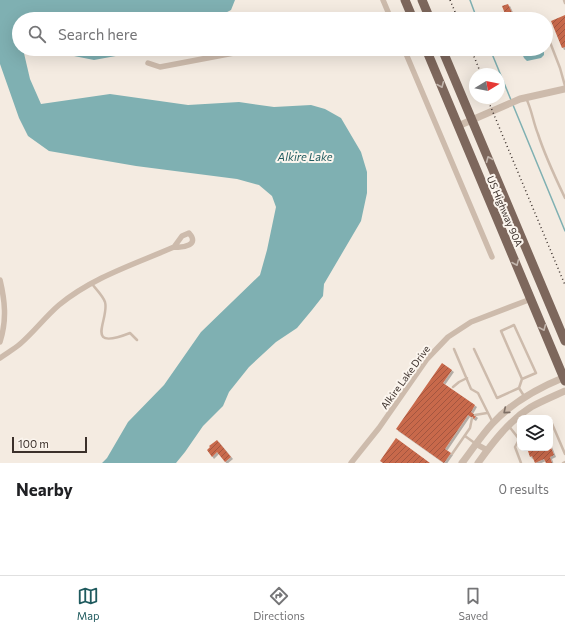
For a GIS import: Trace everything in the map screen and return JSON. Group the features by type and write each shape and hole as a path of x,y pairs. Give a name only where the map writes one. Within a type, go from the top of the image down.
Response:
{"main road":[{"path":"405,0 409,12"},
{"path":"422,0 427,12"},
{"name":"US Highway 90A","path":"429,56 565,379"},
{"name":"US Highway 90A","path":"445,56 565,341"},
{"path":"531,299 545,293"}],"street":[{"path":"383,0 388,12"},
{"path":"148,63 160,67 218,56"},
{"path":"407,56 492,257"},
{"path":"458,126 523,98 565,87"},
{"path":"0,358 20,344 59,305 92,283 174,247"},
{"path":"0,280 5,307 5,322 0,342"},
{"name":"Alkire Lake Drive","path":"351,463 379,428 427,359 448,336 471,322 531,299"},
{"path":"462,463 493,423 524,397 551,382 565,379"},
{"path":"478,463 508,425 531,407 565,391"},
{"path":"476,444 487,450"}],"lane":[{"path":"553,50 565,87"},
{"path":"523,98 531,108 545,155 565,198"},
{"path":"92,283 104,302 101,327 102,336 104,338 111,339 130,333 137,340"},
{"path":"474,349 497,398 519,388 522,379 501,331 514,325 536,373 522,379"},
{"path":"454,349 471,389 478,393 493,423"},
{"path":"452,387 467,378"},
{"path":"519,388 524,397"},
{"path":"476,415 487,413"},
{"path":"452,454 470,428 472,418"},
{"path":"508,425 517,436"},
{"path":"553,425 565,454"},
{"path":"465,436 476,444"},
{"path":"517,441 515,450 521,463"}],"water":[{"name":"Alkire Lake","path":"0,0 235,0 231,10 227,12 12,12 12,56 25,56 30,79 41,104 110,94 188,105 239,102 274,107 311,105 325,109 341,118 361,152 367,172 367,193 361,221 324,284 323,296 297,328 276,342 249,367 229,392 223,406 203,426 176,463 102,463 107,458 128,422 164,385 201,332 260,275 276,207 272,196 259,185 237,179 136,166 49,151 28,136 19,118 0,64"},
{"path":"74,56 116,56 94,60"},
{"path":"523,56 543,56 541,58 527,61"}],"building":[{"path":"508,4 512,12 504,12 502,6"},
{"path":"565,15 565,47 562,48 553,26 553,20"},
{"path":"442,363 452,370 443,383 475,405 471,412 476,416 474,419 468,415 445,449 451,453 444,463 396,429"},
{"path":"396,438 430,463 383,463 380,461"},
{"path":"217,440 231,457 225,462 217,452 212,457 207,450 210,447 209,446"},
{"path":"528,451 552,451 554,455 550,457 552,463 546,463 544,459 535,463 532,456 530,457"}],"waterway":[{"path":"470,0 474,12"},
{"path":"493,56 511,100"},
{"path":"513,105 565,231"}],"railway":[{"path":"450,0 455,12"},
{"path":"474,56 479,68"},
{"path":"490,104 565,285"}]}
